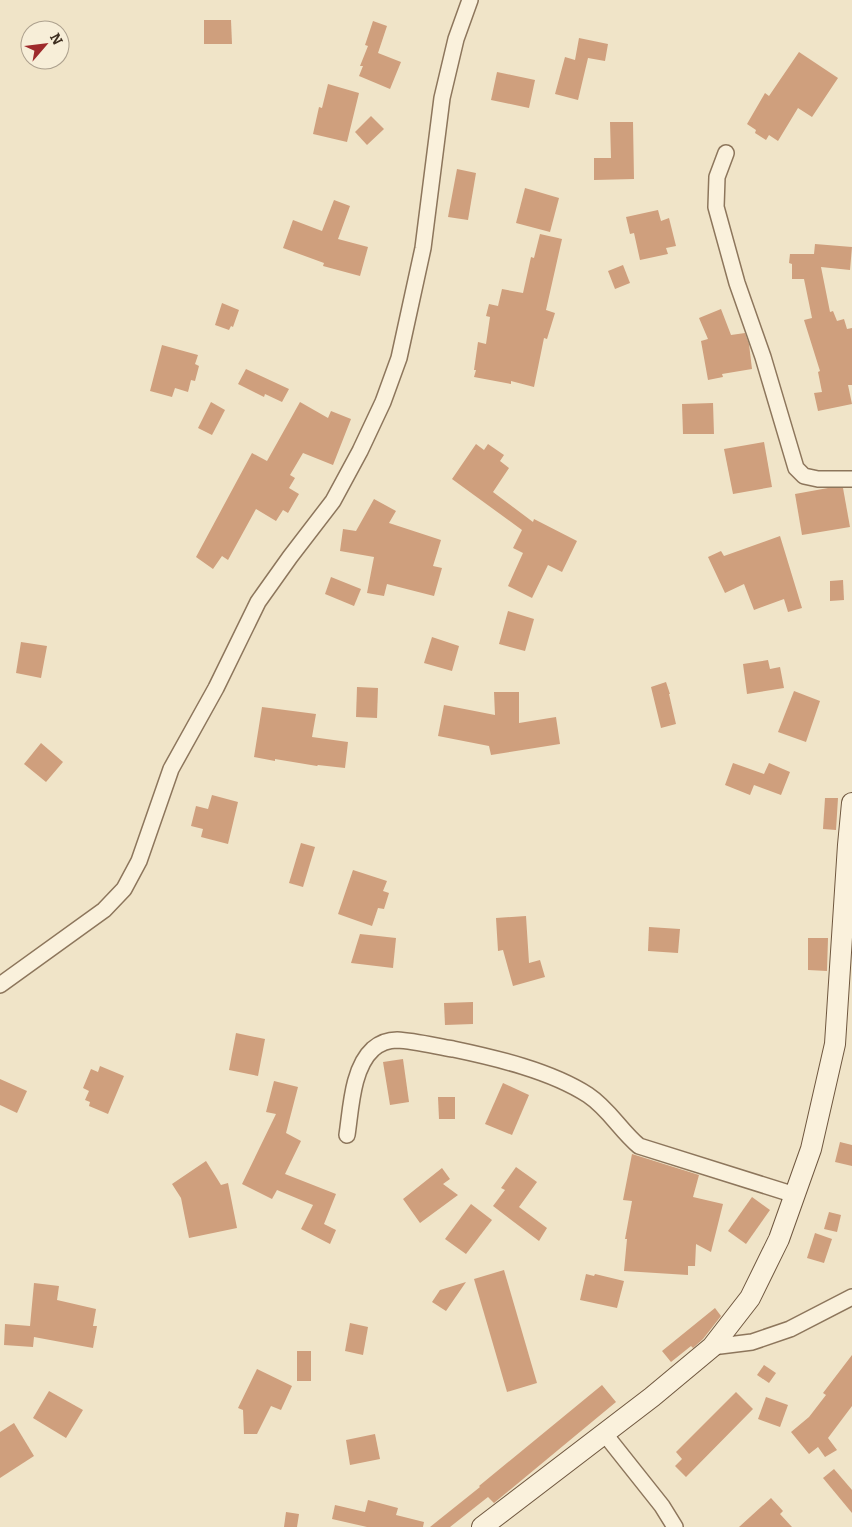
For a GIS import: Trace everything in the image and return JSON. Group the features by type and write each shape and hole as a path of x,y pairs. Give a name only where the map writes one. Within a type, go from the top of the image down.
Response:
{"main road":[{"path":"482,1527 652,1397 712,1347 750,1298 779,1239 811,1149 835,1044 852,803"}],"street":[{"path":"0,985 104,910 124,889 139,861 171,769 216,688 258,602 334,501 360,451 383,402 398,358 423,248 442,98 456,39 470,0"},
{"path":"726,153 717,177 716,207 736,282 763,357 796,468 804,476 818,479 852,479"},
{"path":"347,1135 358,1073 372,1050 383,1042 396,1040 497,1058 560,1080 588,1095 606,1110 639,1146 794,1195"},
{"path":"712,1347 752,1342 790,1329 852,1296"},
{"path":"604,1433 662,1506 675,1527"}],"building":[{"path":"204,20 231,20 232,44 204,44"},
{"path":"373,21 387,26 378,53 401,62 390,89 359,76 363,66 360,66 368,46 365,45"},
{"path":"579,38 608,44 605,61 588,58 578,100 555,94 565,57 575,60"},
{"path":"799,52 838,78 812,117 798,108 778,141 769,135 766,140 755,133 756,130 747,124 765,93 769,96"},
{"path":"497,72 535,80 529,108 491,100"},
{"path":"328,84 359,93 347,142 313,134 319,107 322,108"},
{"path":"371,116 384,129 367,145 355,132"},
{"path":"610,122 633,122 634,179 594,180 594,158 611,158"},
{"path":"457,169 476,173 468,220 448,217"},
{"path":"525,188 559,198 550,232 516,223"},
{"path":"334,200 350,206 338,239 368,247 360,276 323,266 324,263 283,248 293,220 322,231"},
{"path":"658,210 661,221 669,218 676,246 666,248 668,254 640,260 634,233 630,234 626,217"},
{"path":"540,234 562,239 546,310 555,313 547,339 544,338 534,387 511,381 511,384 474,377 478,342 486,344 490,317 486,316 489,304 498,306 502,289 523,293 531,257 534,258"},
{"path":"815,244 852,247 850,270 821,267 830,312 833,311 837,321 844,319 847,329 852,328 852,385 848,385 852,404 818,411 814,393 822,392 818,372 820,371 804,320 812,318 804,279 792,279 792,264 789,263 790,254 814,254"},
{"path":"623,265 630,283 615,289 608,271"},
{"path":"222,303 239,310 233,327 231,326 229,330 215,325"},
{"path":"721,309 731,335 745,333 749,344 752,369 722,374 723,377 708,380 701,341 708,339 699,318"},
{"path":"162,345 198,355 195,364 199,366 195,381 191,380 188,392 175,388 172,397 150,391"},
{"path":"246,369 289,389 282,402 265,394 264,397 238,384"},
{"path":"211,402 225,410 212,435 198,428"},
{"path":"300,402 328,418 331,411 351,419 333,465 303,453 290,475 295,478 289,488 299,494 288,513 283,510 276,521 256,509 228,560 222,556 213,569 196,557 252,453 267,461"},
{"path":"713,403 714,434 683,434 682,404"},
{"path":"764,442 772,487 733,494 724,449"},
{"path":"476,444 484,450 488,444 504,455 500,461 509,468 493,492 533,522 534,519 577,541 562,572 548,565 532,598 508,586 523,553 513,548 522,530 452,479"},
{"path":"828,488 843,488 850,527 802,535 795,494"},
{"path":"374,499 396,511 389,523 441,540 433,566 442,568 434,596 387,584 384,596 367,593 374,557 340,551 343,529 356,531"},
{"path":"780,536 802,608 788,612 784,599 754,610 744,584 725,593 708,557 721,551 724,556"},
{"path":"331,577 361,589 354,606 325,594"},
{"path":"843,580 844,600 830,601 830,581"},
{"path":"508,611 534,619 525,651 499,644"},
{"path":"432,637 459,646 452,671 424,663"},
{"path":"21,642 47,646 41,678 16,673"},
{"path":"768,660 770,669 780,667 784,688 747,694 743,664"},
{"path":"666,682 676,724 661,728 651,687"},
{"path":"357,687 378,688 377,718 356,717"},
{"path":"794,691 820,701 806,742 778,732"},
{"path":"494,692 519,692 519,723 556,717 560,744 491,755 489,746 438,736 444,705 495,715"},
{"path":"262,707 316,714 312,737 348,742 345,768 254,757"},
{"path":"41,743 63,762 46,782 24,764"},
{"path":"733,763 764,774 769,763 790,772 781,795 754,785 750,795 725,785"},
{"path":"212,795 238,802 228,844 201,837 203,829 191,826 196,806 208,809"},
{"path":"825,798 838,798 836,830 823,829"},
{"path":"301,843 315,847 303,887 289,883"},
{"path":"353,870 387,881 383,891 389,893 384,909 378,908 372,926 338,914"},
{"path":"526,916 529,963 540,960 545,977 513,986 503,950 498,951 496,918"},
{"path":"649,927 680,929 678,953 648,951"},
{"path":"360,934 396,938 393,968 351,963"},
{"path":"808,938 828,938 827,971 808,970"},
{"path":"473,1002 473,1024 445,1025 444,1003"},
{"path":"236,1033 265,1039 258,1076 229,1070"},
{"path":"403,1059 409,1102 390,1105 383,1062"},
{"path":"100,1066 124,1076 108,1114 89,1106 90,1102 85,1100 89,1091 83,1088 91,1069 98,1072"},
{"path":"0,1079 27,1091 17,1113 0,1105"},
{"path":"274,1081 298,1087 286,1133 301,1141 285,1174 336,1194 324,1224 336,1230 330,1244 301,1229 313,1205 277,1190 272,1199 242,1184 276,1114 266,1112"},
{"path":"503,1083 529,1095 512,1135 485,1124"},
{"path":"438,1097 455,1097 455,1119 439,1119"},
{"path":"840,1142 852,1145 852,1166 835,1162"},
{"path":"632,1154 699,1175 693,1197 723,1204 711,1252 696,1244 695,1266 688,1266 688,1275 624,1271 627,1239 625,1239 632,1201 623,1200"},
{"path":"206,1161 221,1185 228,1183 237,1228 189,1238 181,1198 172,1184"},
{"path":"516,1167 537,1182 519,1207 547,1228 539,1241 493,1206 505,1190 501,1188"},
{"path":"442,1168 450,1179 443,1184 458,1195 420,1223 403,1199"},
{"path":"752,1197 770,1210 746,1244 728,1231"},
{"path":"471,1204 492,1220 466,1254 445,1239"},
{"path":"829,1212 841,1215 837,1232 824,1229"},
{"path":"815,1233 832,1239 824,1263 807,1258"},
{"path":"504,1270 537,1383 507,1392 474,1279"},
{"path":"586,1274 594,1276 595,1274 624,1281 617,1308 580,1300"},
{"path":"466,1282 446,1311 432,1302 440,1290"},
{"path":"34,1283 59,1286 57,1300 96,1309 93,1326 97,1326 93,1348 34,1337 33,1347 4,1345 5,1324 30,1326"},
{"path":"715,1308 721,1316 703,1339 671,1362 662,1351"},
{"path":"350,1323 368,1327 363,1355 345,1351"},
{"path":"297,1351 311,1351 311,1381 297,1381"},
{"path":"852,1355 852,1406 828,1438 837,1450 825,1457 818,1447 809,1454 791,1432 809,1417 826,1395 823,1393"},
{"path":"764,1365 776,1373 769,1383 757,1375"},
{"path":"257,1369 292,1386 281,1410 271,1406 257,1434 244,1434 243,1410 238,1408"},
{"path":"602,1385 616,1402 494,1503 488,1497 450,1527 430,1527 480,1487"},
{"path":"49,1391 83,1410 66,1438 33,1418"},
{"path":"736,1392 753,1409 686,1477 675,1466 682,1459 676,1452"},
{"path":"766,1397 788,1405 780,1427 758,1419"},
{"path":"14,1423 34,1456 0,1478 0,1432"},
{"path":"375,1434 380,1459 350,1465 346,1440"},
{"path":"834,1469 852,1490 852,1513 823,1478"},
{"path":"771,1498 783,1511 780,1514 792,1527 739,1527"},
{"path":"368,1500 398,1508 396,1515 424,1522 423,1527 367,1527 332,1519 335,1505 365,1512"},
{"path":"286,1512 299,1514 297,1527 284,1527"}]}
